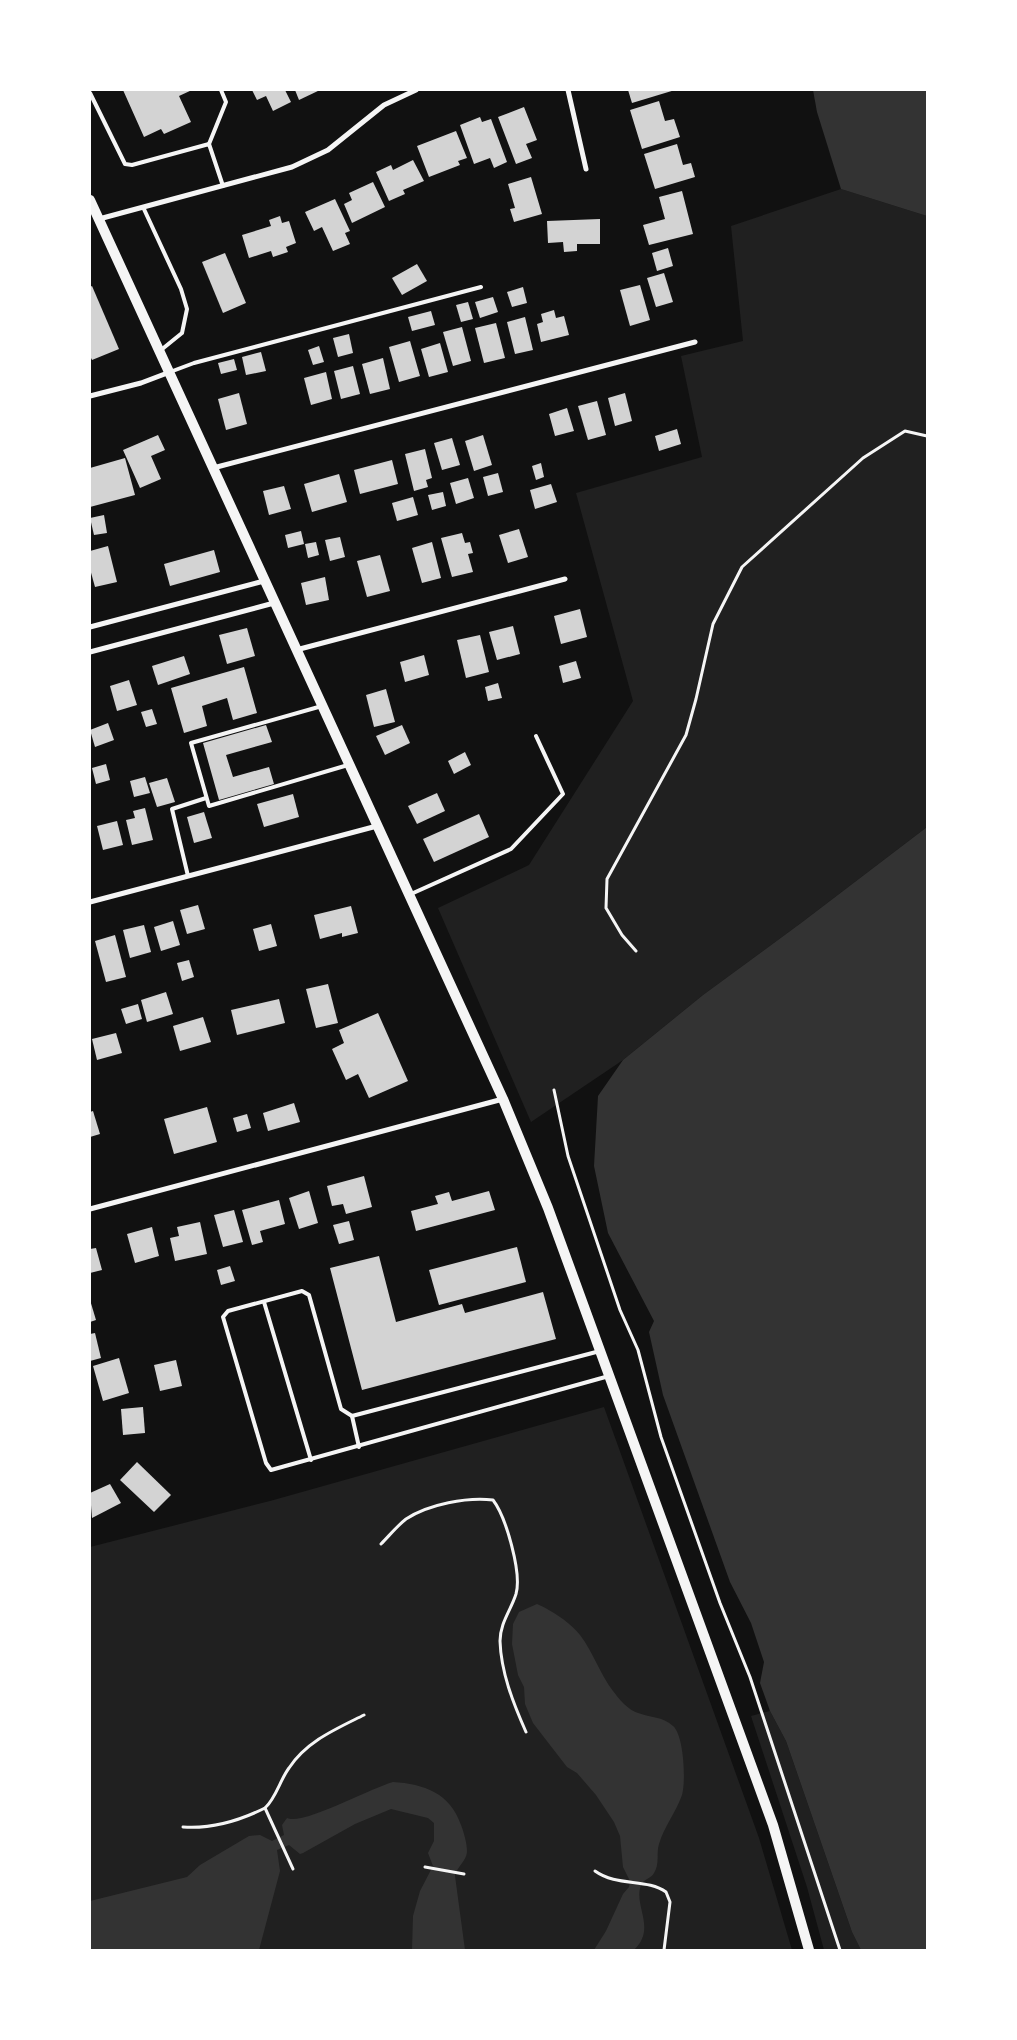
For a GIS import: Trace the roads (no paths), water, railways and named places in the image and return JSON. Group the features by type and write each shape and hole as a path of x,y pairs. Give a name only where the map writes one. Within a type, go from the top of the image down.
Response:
{"main road":[{"path":"90,200 503,1100 548,1208 773,1825 809,1950"}],"street":[{"path":"99,219 292,167 311,160 328,150 384,105 416,90"},
{"path":"568,90 586,169"},
{"path":"213,468 695,342"},
{"path":"90,396 170,372"},
{"path":"296,650 565,579"},
{"path":"90,627 264,581"},
{"path":"90,652 274,604"},
{"path":"90,902 377,826"},
{"path":"90,1209 503,1100"}],"lane":[{"path":"221,90 226,102 209,144 223,186"},
{"path":"90,94 125,164 132,165 209,144"},
{"path":"142,207 181,289 187,309 182,333 160,350"},
{"path":"170,372 194,363 481,287"},
{"path":"322,706 191,743 208,806 348,765"},
{"path":"409,895 511,850 563,794 536,736"},
{"path":"188,876 172,809 206,798"},
{"path":"359,1447 352,1416 341,1409 309,1295 302,1291 228,1312 223,1317 223,1324 266,1463 271,1470 359,1447 609,1376"},
{"path":"264,1302 311,1460"},
{"path":"352,1416 600,1351"}]}
